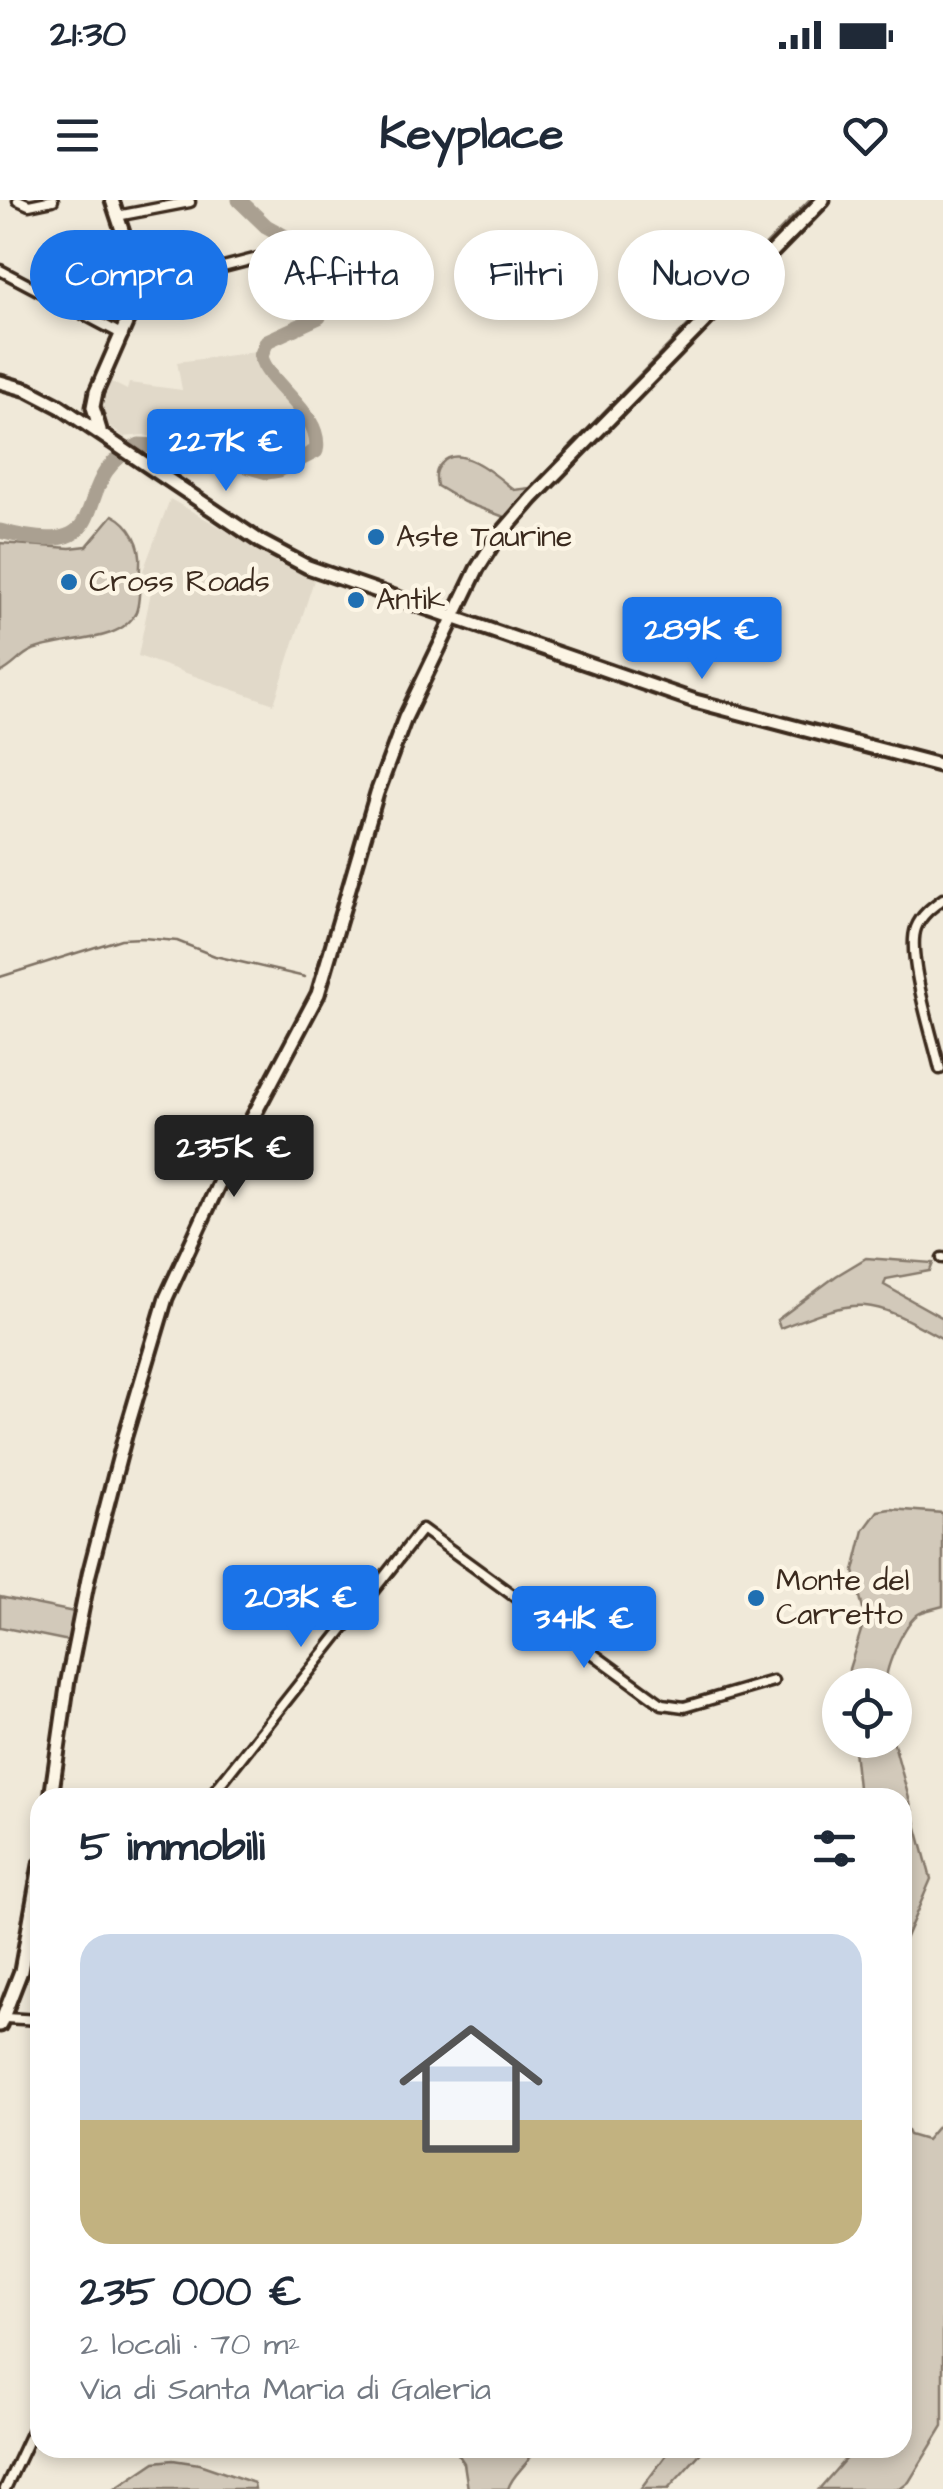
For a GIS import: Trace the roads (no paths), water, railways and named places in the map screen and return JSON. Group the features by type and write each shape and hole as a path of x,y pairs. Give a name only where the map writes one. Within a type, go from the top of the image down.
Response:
{"street":[{"path":"18,200 29,205 53,200"},
{"path":"112,200 122,230"},
{"path":"52,1788 89,1574 162,1312 227,1166 313,1006 384,772 477,569 508,524 823,200"},
{"path":"117,216 190,202"},
{"path":"0,270 123,335"},
{"path":"84,421 128,320"},
{"path":"0,382 28,390 84,421 254,538 292,559 696,701 943,766"},
{"path":"92,401 108,438"},
{"path":"59,406 77,408 92,401"},
{"path":"940,1069 915,963 914,933 923,916 943,899"},
{"path":"217,1788 422,1528 662,1704 684,1707 772,1680"},
{"path":"30,1918 20,1971 2,2022 30,2021"},
{"path":"5,2489 30,2435"}],"waterway":[{"path":"0,531 39,539 65,537 79,528 102,478 116,460 139,445 178,447 267,472 316,451 312,425 273,378 261,356 267,341 319,317 329,261 266,226 239,200"},
{"path":"0,977 121,939 143,938 177,941 215,956 305,977"}],"place":[{"name":"Aste Taurine","path":"376,537"},
{"name":"Cross Roads","path":"69,582"},
{"name":"Antik","path":"356,600"},
{"name":"Monte del Carretto","path":"756,1598"}]}
